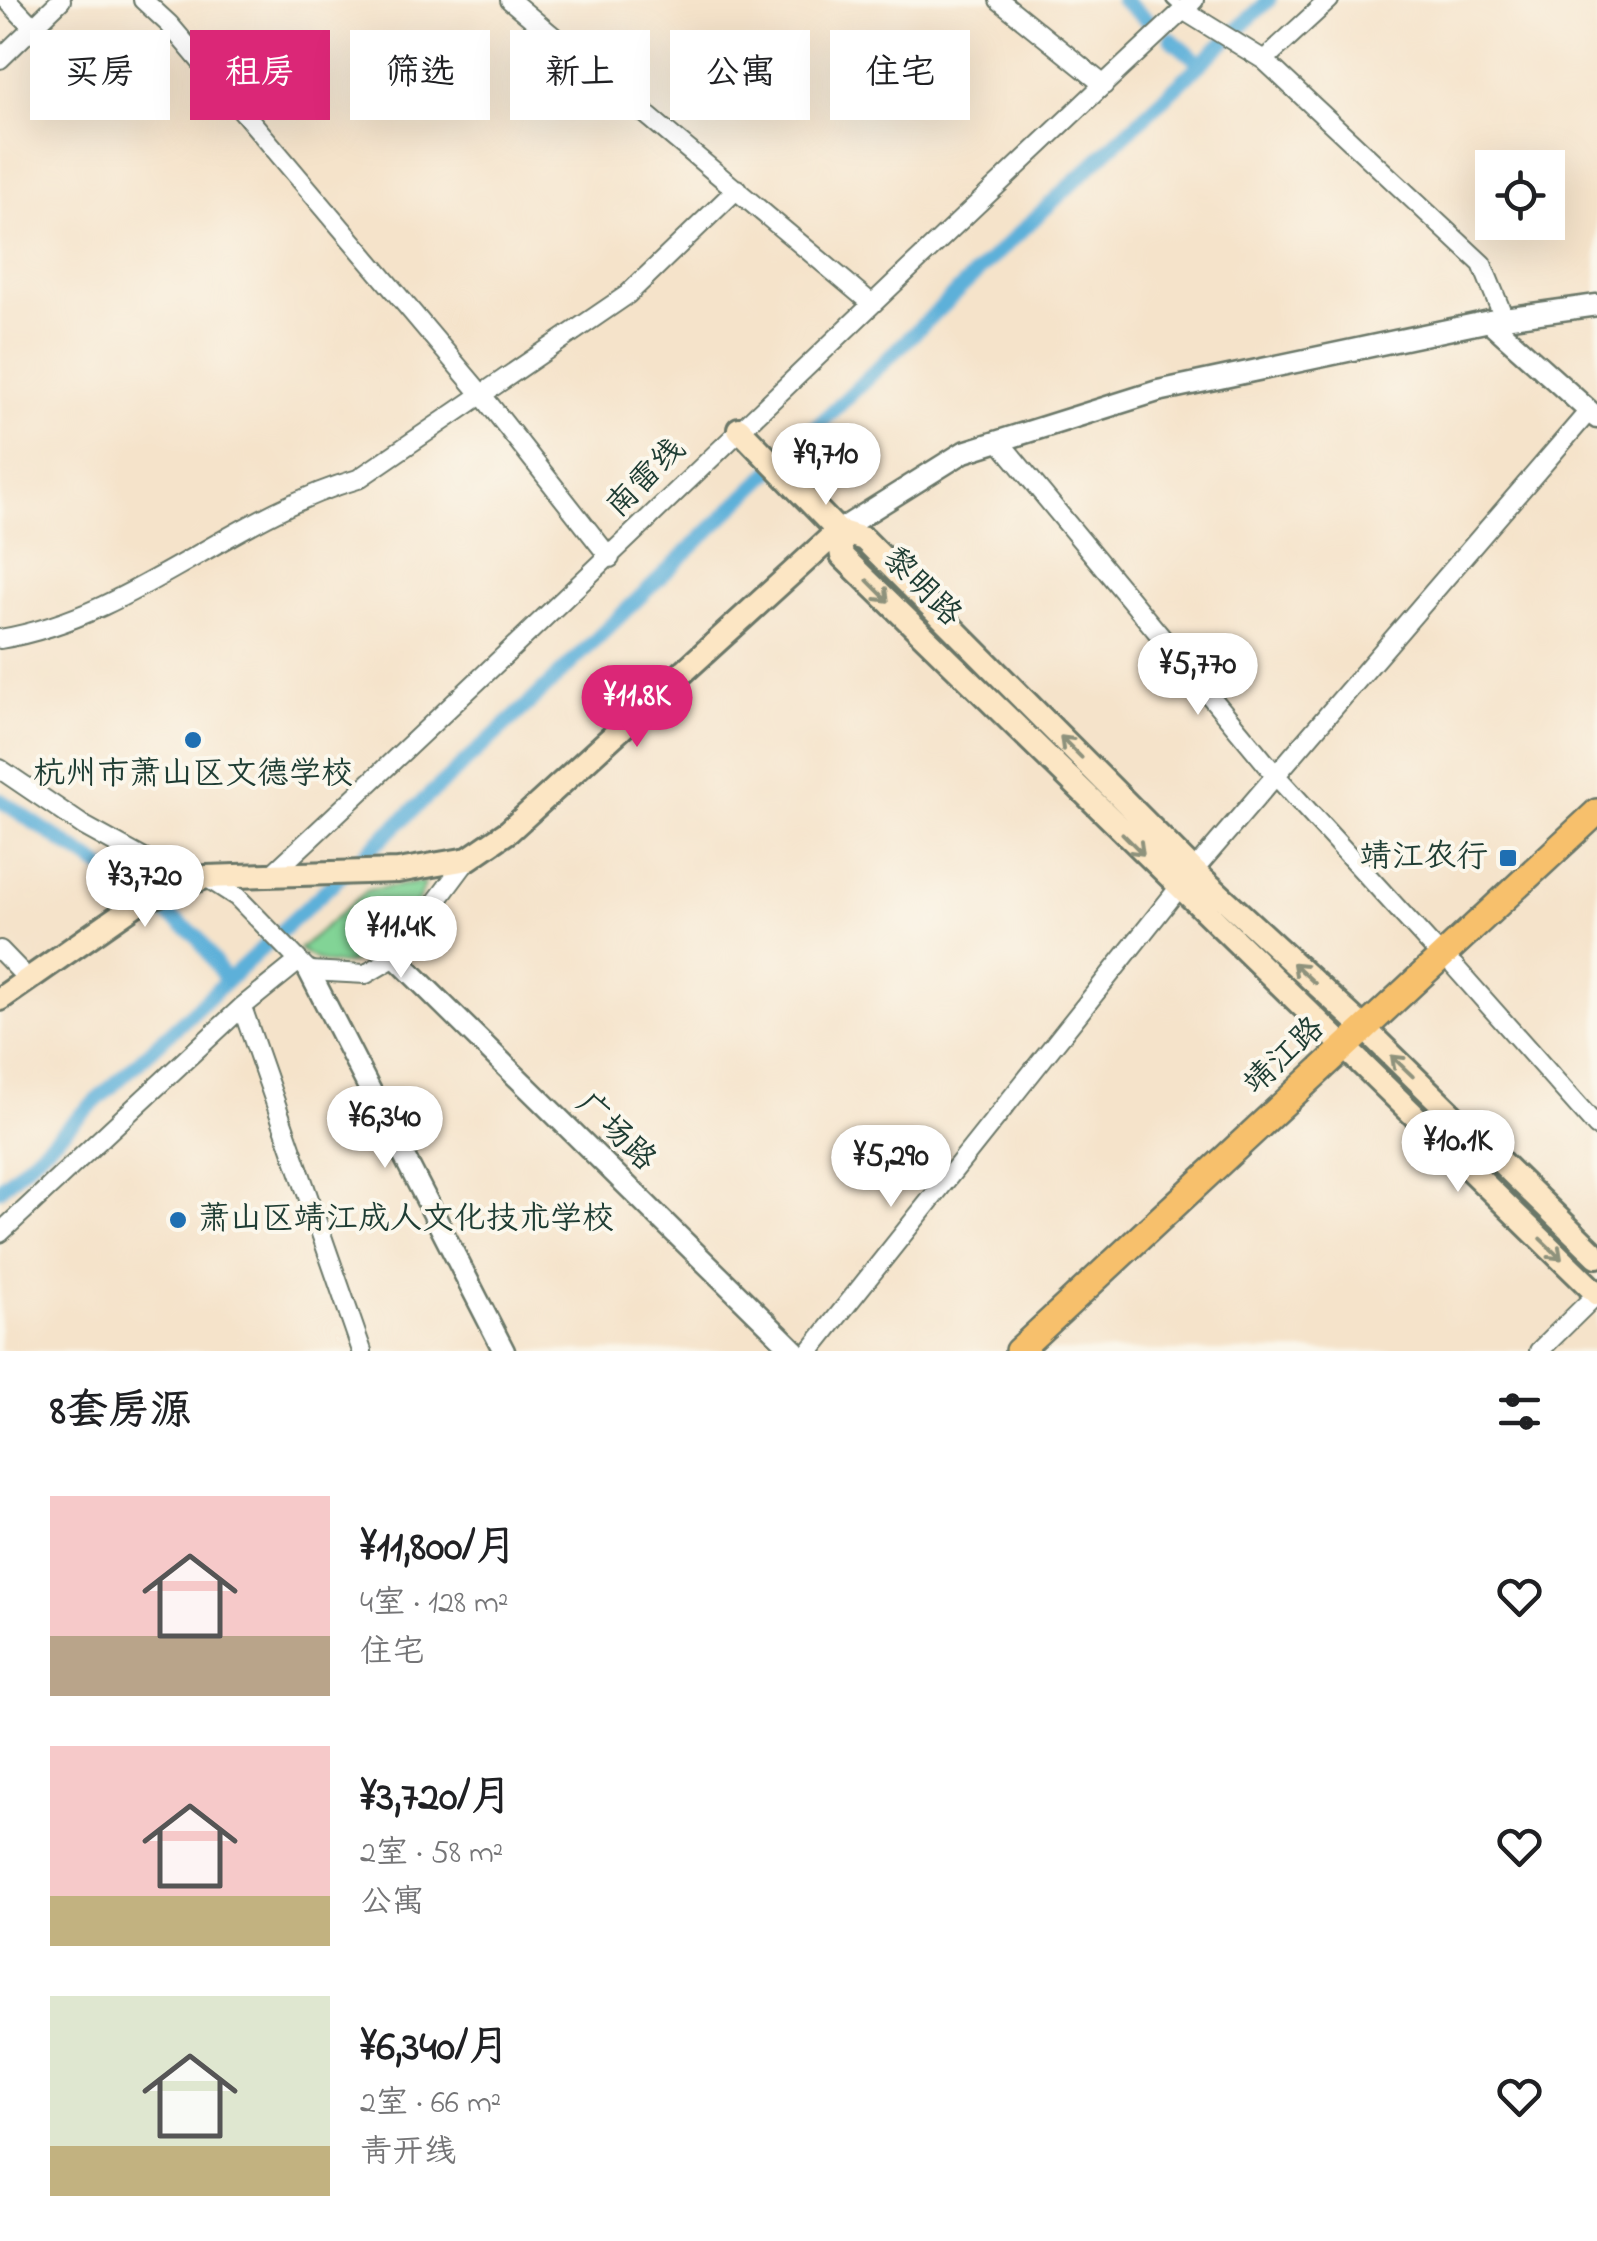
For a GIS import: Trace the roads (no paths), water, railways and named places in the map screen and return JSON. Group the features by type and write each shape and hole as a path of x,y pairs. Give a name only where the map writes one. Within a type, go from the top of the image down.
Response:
{"main road":[{"name":"黎明路","path":"747,437 838,531 864,540 1186,880 1597,1256"},
{"path":"0,999 138,902 206,878 389,872 468,859 509,831 838,531"},
{"name":"靖江路","path":"1018,1351 1361,1042 1597,812"},
{"name":"靖江路","path":"1448,961 1597,833"},
{"name":"黎明路","path":"1361,1042 1597,1294"},
{"name":"靖江路","path":"1042,1351 1361,1042"}],"street":[{"path":"7,0 33,27"},
{"path":"0,60 61,0"},
{"path":"143,0 170,24 482,395 610,558"},
{"path":"510,0 872,304"},
{"path":"999,0 1104,85"},
{"path":"1260,58 1329,0"},
{"path":"810,1351 1186,880 1593,414 1497,320 1482,264 1260,58 1201,21 1183,3"},
{"name":"南雷线","path":"271,876 610,558 747,437 872,304 1104,85 1183,3"},
{"path":"0,639 78,614 168,576 264,515 316,491 358,479 626,295 737,189"},
{"path":"838,531 964,452 1158,391 1497,320 1597,305"},
{"path":"1000,441 1278,778 1597,1127"},
{"path":"0,769 84,826 164,870 206,878 253,913 300,962 504,1351"},
{"path":"0,1233 242,1007 300,962 366,974 395,957 468,859"},
{"path":"0,950 29,980"},
{"name":"广场路","path":"395,957 794,1351"},
{"path":"242,1007 362,1351"},
{"path":"1539,1351 1597,1294"}],"waterway":[{"path":"1122,0 1151,23"},
{"path":"0,1189 535,698 989,261 1269,0"},
{"path":"1171,39 1201,64"},
{"path":"0,800 136,890"},
{"path":"159,908 197,936 226,980"}],"place":[{"name":"杭州市萧山区文德学校","path":"193,740"},
{"name":"靖江农行","path":"1508,858"},
{"name":"萧山区靖江成人文化技术学校","path":"178,1220"}]}
